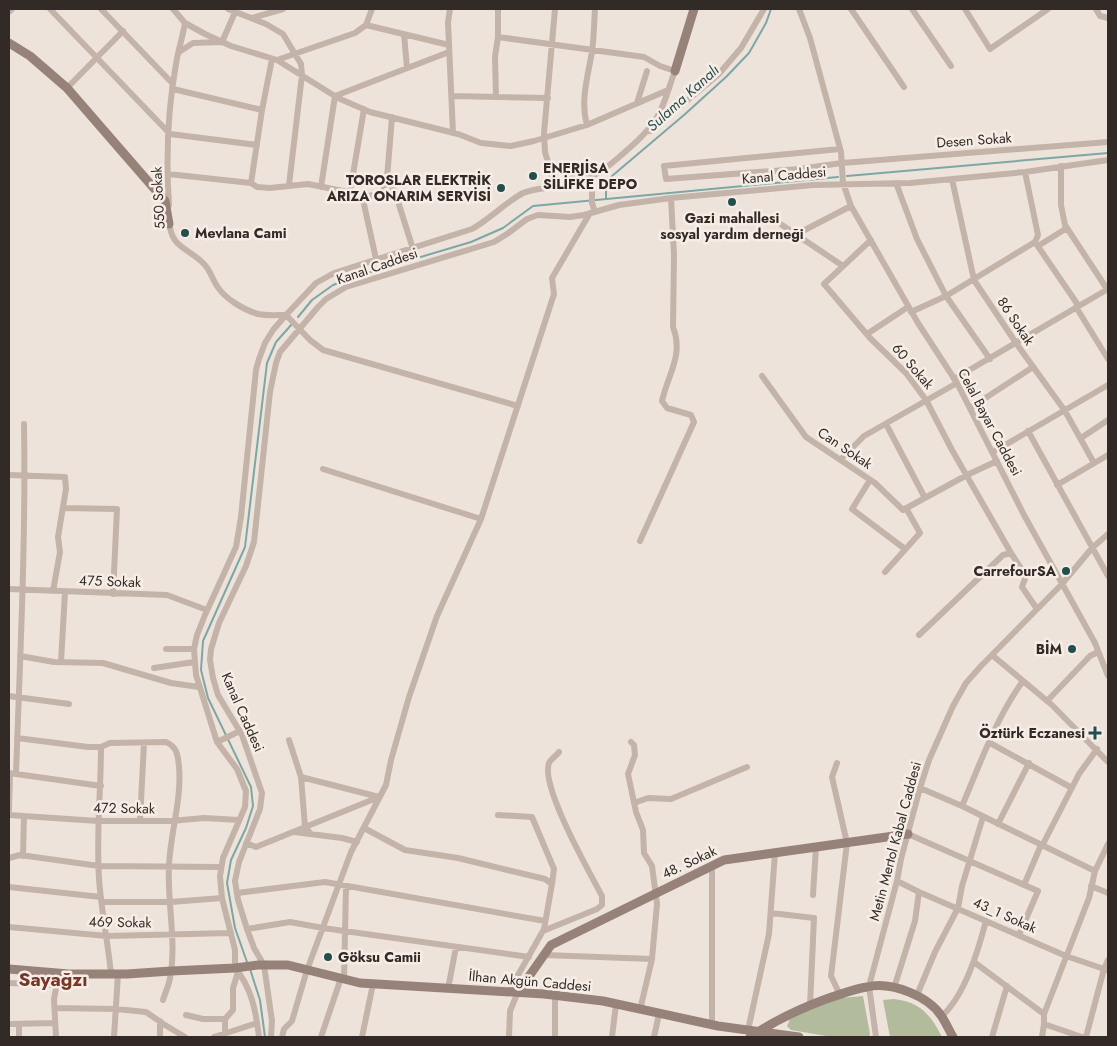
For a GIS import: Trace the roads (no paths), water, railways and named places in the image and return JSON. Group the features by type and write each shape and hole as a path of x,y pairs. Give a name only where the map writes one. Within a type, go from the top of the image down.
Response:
{"main road":[{"path":"675,71 692,9"},
{"path":"9,43 30,56 67,88 165,201 170,224"},
{"name":"48. Sokak","path":"514,992 551,945 724,860 908,834"},
{"name":"İlhan Akgün Caddesi","path":"9,969 59,973 115,974 238,970 261,965 288,965 342,979 374,984 514,992 616,1004 749,1034"},
{"path":"749,1034 759,1031 790,1014 869,986 894,988 917,995 942,1016 953,1037"},
{"path":"759,1031 799,1037"}],"street":[{"path":"9,12 12,9"},
{"path":"50,9 170,134 257,145"},
{"path":"101,9 173,86 262,110"},
{"path":"173,9 185,23 222,42 274,60 335,96 364,109 453,133 480,143 520,145 587,125 668,90"},
{"path":"252,18 283,9"},
{"path":"274,60 355,33 366,26 372,9"},
{"path":"450,9 448,22 453,133"},
{"path":"496,97 495,57 498,37 498,9"},
{"path":"555,9 544,138 545,152 555,186"},
{"path":"587,125 584,114 585,97 592,50 595,9"},
{"path":"592,176 599,173 718,75 741,48 764,9"},
{"name":"Celal Bayar Caddesi","path":"798,9 810,38 840,149 843,183 851,206 910,310 956,381 1062,584 1095,643 1108,676"},
{"path":"851,9 904,87"},
{"path":"912,9 951,66"},
{"path":"964,9 990,49 1048,9"},
{"path":"1096,9 1100,16 1108,18"},
{"path":"222,42 233,10 266,24 283,34 301,64 302,75 289,186"},
{"name":"550 Sokak","path":"185,23 173,86 170,134 168,174 170,224 173,238 180,247 196,256 207,266 217,287 229,300 259,314 286,315"},
{"path":"366,26 404,34 449,48"},
{"path":"67,88 123,31"},
{"path":"404,34 407,68"},
{"path":"498,37 644,57 660,66 675,71 657,118 636,143"},
{"path":"179,52 193,43 222,42"},
{"path":"335,96 407,68 449,48"},
{"path":"251,183 262,110 274,60"},
{"path":"637,103 647,71"},
{"path":"320,187 335,96"},
{"path":"452,96 548,98"},
{"path":"350,192 364,109"},
{"path":"382,194 387,178 392,118"},
{"name":"Desen Sokak","path":"840,149 664,166 666,179 1108,142"},
{"name":"Kanal Caddesi","path":"261,965 247,930 236,893 236,872 260,809 262,793 237,732 215,687 211,669 211,649 219,623 246,566 254,542 270,392 276,363 280,352 326,299 346,287 494,242 527,219 538,215 570,217 619,205 671,198 843,183 896,184 1025,172 1108,160"},
{"path":"840,460 864,436 1108,289 1067,228 1061,205 1061,166"},
{"path":"259,1037 256,1009 251,994 238,970 220,887 220,867 245,807 246,792 237,769 220,741 199,687 194,662 194,649 197,635 207,610 232,559 238,536 258,364 265,343 272,330 316,283 334,273 413,249 472,228 484,222 524,193 561,185 579,173 586,172 592,176"},
{"path":"1025,172 1038,235 1036,244 1106,350 1108,359"},
{"path":"168,174 251,183 257,187 308,184 368,196 395,192"},
{"path":"282,1037 284,1030 292,1021 307,970 323,928 343,886 357,842 386,785 409,697 437,616 481,519 554,294 552,278 593,212 592,176"},
{"path":"387,178 395,192 413,249"},
{"name":"86 Sokak","path":"952,179 974,280 1016,344 1064,411 1094,463"},
{"path":"896,184 917,239 946,296 990,359"},
{"path":"362,195 376,260"},
{"path":"640,541 694,422 691,415 668,408 662,401 678,351 677,336 673,327 674,255 671,198"},
{"path":"797,234 851,206"},
{"path":"782,224 844,266 871,240"},
{"path":"867,334 910,310 946,296 1067,228"},
{"name":"60 Sokak","path":"844,266 824,284 867,334 906,373 926,400 1011,553 1026,576 1022,587 1037,609"},
{"path":"286,315 322,350 518,406"},
{"path":"970,408 1032,367"},
{"name":"Can Sokak","path":"762,376 806,436 870,480 905,509 920,533 905,550"},
{"path":"993,452 1108,385"},
{"path":"1081,438 1108,420"},
{"path":"9,810 17,738 23,589 24,424"},
{"path":"886,424 925,498"},
{"path":"1028,431 1108,576"},
{"path":"1058,485 1108,455"},
{"path":"905,509 997,461"},
{"path":"323,469 481,519"},
{"path":"9,475 65,477 66,489 58,537 60,552 53,591"},
{"path":"870,480 852,509 905,550 884,572"},
{"path":"63,508 117,509 113,594"},
{"name":"Metin Mertol Kabal Caddesi","path":"876,1037 869,986 920,788 929,760 953,706 966,683 1062,584 1092,548 1108,534"},
{"path":"919,635 1003,555 1011,553"},
{"name":"475 Sokak","path":"9,589 167,595 207,610"},
{"path":"61,662 65,592"},
{"path":"166,649 194,649"},
{"path":"1047,701 1090,656 1098,652"},
{"path":"992,655 1047,701 1108,762"},
{"path":"20,656 61,662 102,662 172,683 199,687"},
{"path":"154,668 194,662"},
{"path":"962,806 1013,695 1023,681"},
{"path":"9,696 69,704"},
{"path":"220,741 237,732"},
{"path":"17,738 88,747 101,747 110,742 166,742 177,750 180,768 176,821 169,866 173,935 172,971 163,1000"},
{"path":"289,740 301,777 305,827 311,834"},
{"path":"631,742 634,745 634,755 628,774 634,803 643,830 644,853 652,866 657,904 652,959 640,1010"},
{"path":"140,821 144,743"},
{"path":"990,743 1072,788"},
{"path":"101,747 101,786 98,821 99,866 107,936 115,974 116,1008 114,1037"},
{"path":"1024,885 1041,846 1072,788 1086,763 1097,750"},
{"path":"543,931 597,909 602,905 602,896 556,804 548,779 549,763 559,752"},
{"path":"837,763 832,777 847,843 831,976 840,995"},
{"path":"998,824 1029,763"},
{"path":"634,803 648,798 671,799 747,767"},
{"path":"12,773 101,786"},
{"path":"301,777 380,797"},
{"path":"920,788 962,806 1095,871"},
{"path":"246,843 256,847 380,797"},
{"name":"472 Sokak","path":"9,814 98,821 176,821 204,818 239,820"},
{"path":"498,815 532,817 554,869 543,931 529,956 514,992 510,1012 509,1037"},
{"path":"23,856 24,816"},
{"path":"917,995 935,952 958,908 962,886 983,817"},
{"path":"364,828 406,850 467,860 544,879 552,884"},
{"path":"293,832 342,838 357,842"},
{"path":"908,834 1038,891 1019,935"},
{"path":"1042,1037 1044,1014 1089,898 1095,871 1108,844"},
{"path":"813,895 816,847"},
{"path":"749,1034 769,934 775,853"},
{"path":"9,858 23,856 99,866 220,867"},
{"path":"712,866 712,1025"},
{"name":"43_1 Sokak","path":"897,881 1066,956 1106,970"},
{"path":"236,893 325,882 546,921"},
{"path":"321,1037 342,979 345,932 343,886"},
{"path":"1091,886 1108,893"},
{"path":"9,887 102,900 171,902 222,898"},
{"path":"894,988 915,921 919,892"},
{"path":"771,913 814,918 810,1006"},
{"path":"942,1016 957,998 974,962 986,921"},
{"path":"247,930 290,922 345,932 529,956"},
{"name":"469 Sokak","path":"9,927 107,936 231,933"},
{"path":"448,989 456,946"},
{"path":"544,955 652,959"},
{"path":"1086,1037 1108,960"},
{"path":"974,962 1044,1014"},
{"path":"261,965 272,1021 271,1037"},
{"path":"225,1036 225,1019 233,1010 233,988 238,970"},
{"path":"56,1037 55,1008 59,973"},
{"path":"9,983 57,985"},
{"path":"362,1037 374,984"},
{"path":"992,1037 1007,986"},
{"path":"555,996 555,1037"},
{"path":"612,1037 616,1004"},
{"path":"55,1008 116,1008 146,1012 185,1037"},
{"path":"654,1037 659,1014"},
{"path":"186,1015 203,1019 225,1019"},
{"path":"160,1021 160,1037"},
{"path":"214,1037 225,1036 257,1023"},
{"path":"9,1024 55,1024"},
{"path":"19,1024 19,1037"},
{"path":"1044,1024 1082,1037"}],"waterway":[{"name":"Sulama Kanalı","path":"606,198 606,184 612,176 684,115 749,53 766,23 771,9"},
{"path":"847,176 1108,153"},
{"path":"298,317 312,300 333,285 360,275 471,242 503,228 533,206 838,177"},
{"path":"247,962 235,928 227,883 231,860 246,828 253,806 251,787 208,698 201,670 203,641 245,547 267,363 276,342 292,324"},
{"path":"250,969 260,1000 265,1037"}],"place":[{"name":"ENERJİSA SİLİFKE DEPO","path":"533,176"},
{"name":"TOROSLAR ELEKTRİK ARIZA ONARIM SERVİSİ","path":"501,188"},
{"name":"Gazi mahallesi sosyal yardım derneği","path":"732,202"},
{"name":"Mevlana Cami","path":"185,233"},
{"name":"CarrefourSA","path":"1066,571"},
{"name":"BİM","path":"1072,649"},
{"name":"Öztürk Eczanesi","path":"1095,733"},
{"name":"Göksu Camii","path":"328,957"}],"district":[{"name":"Sayağzı","path":"53,979"}]}
